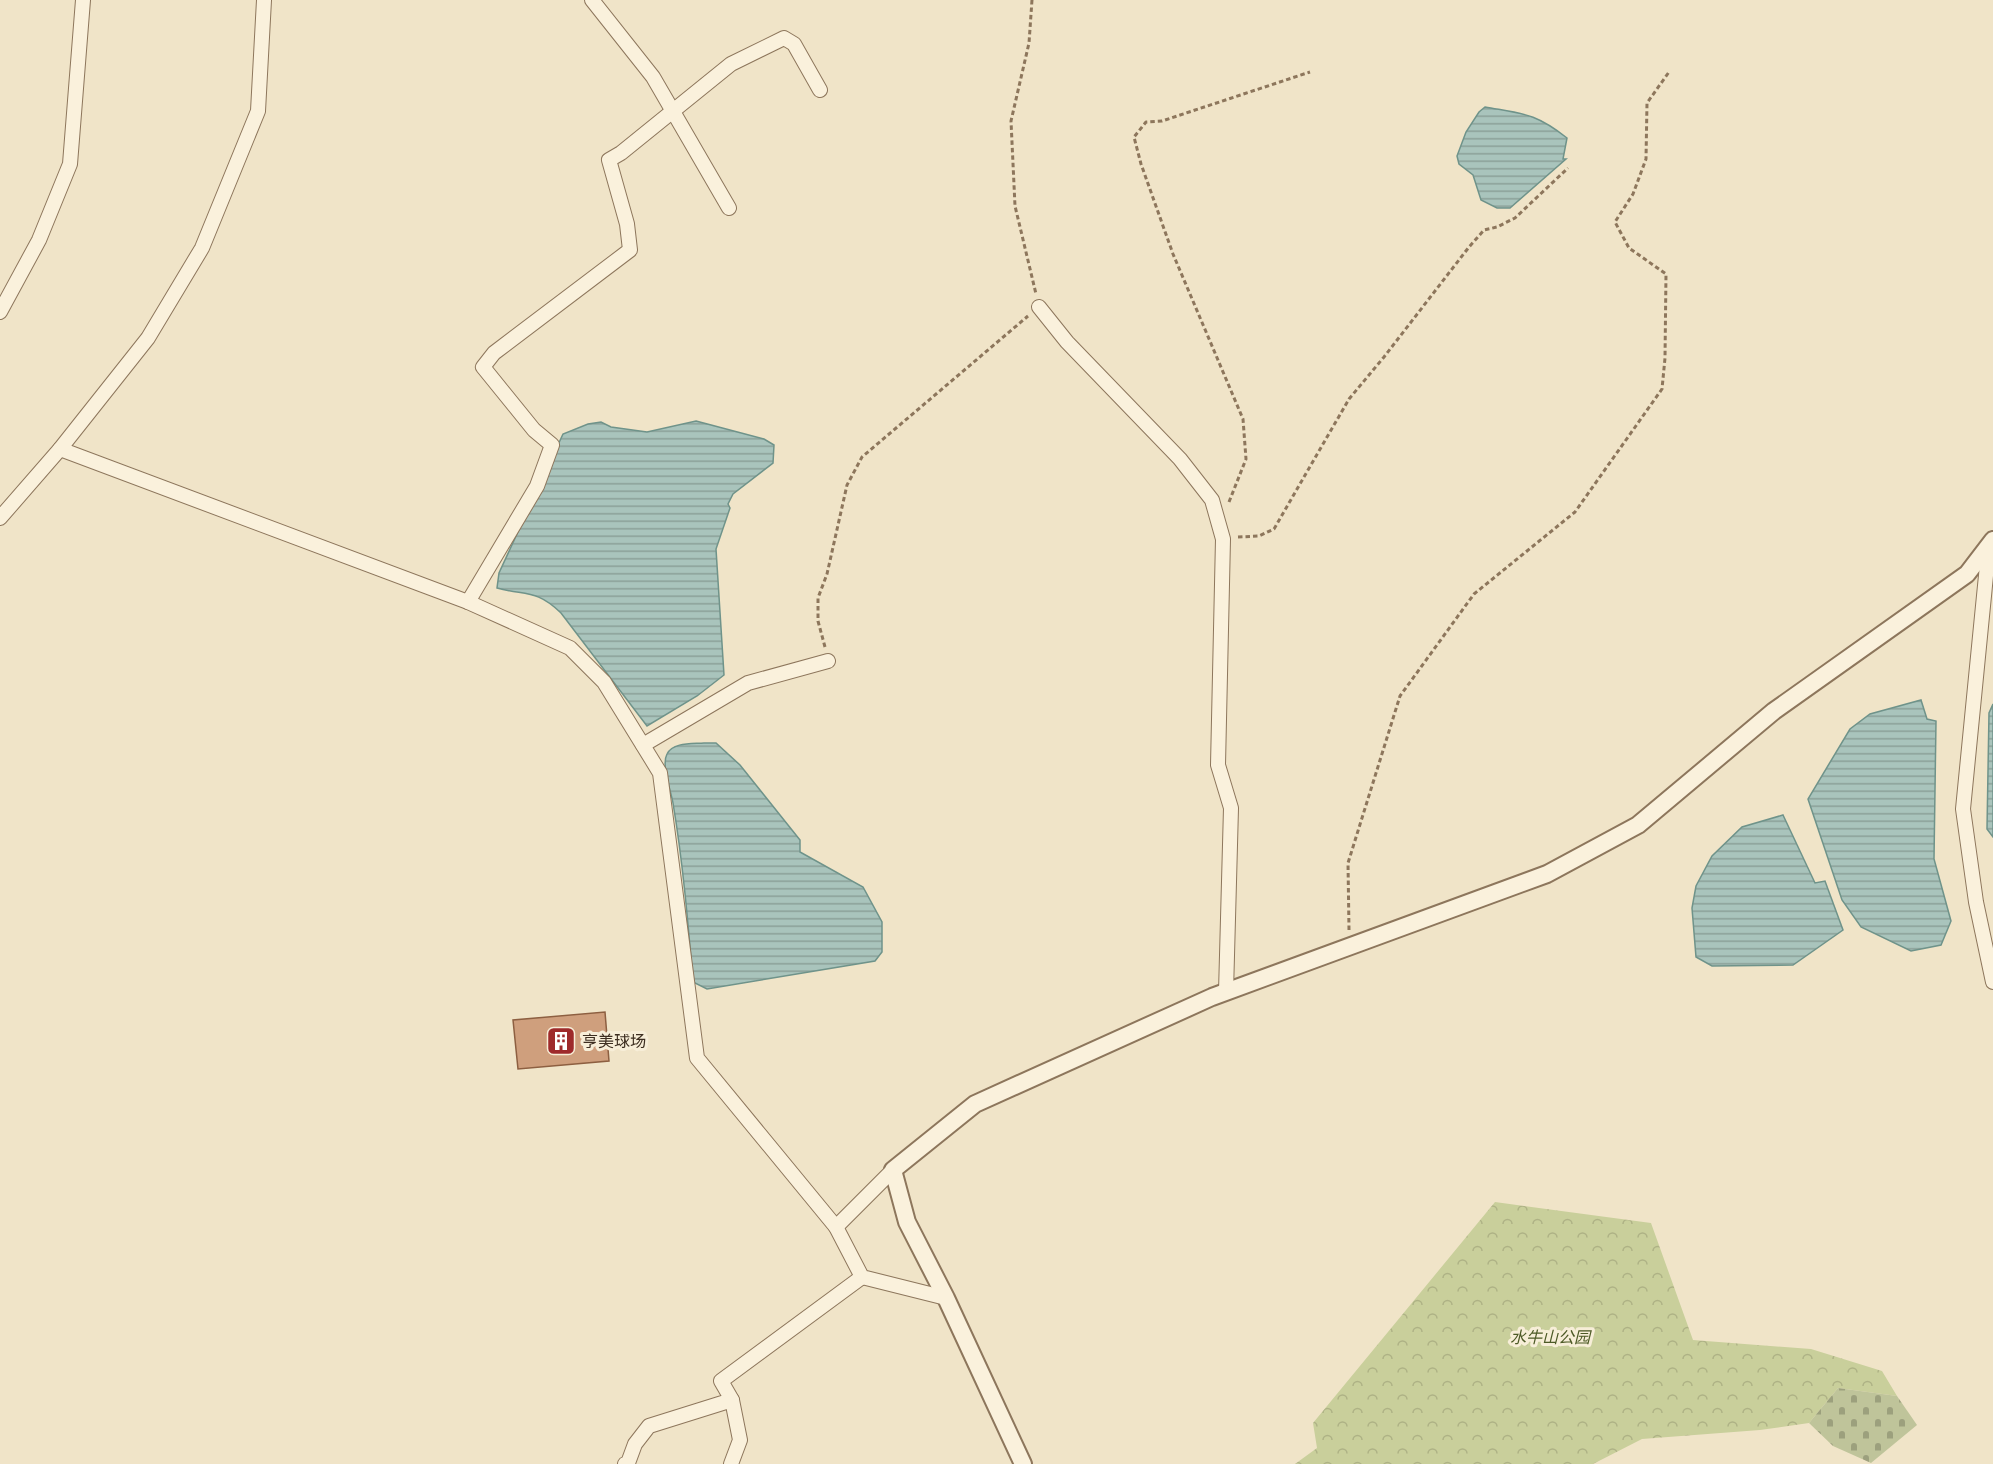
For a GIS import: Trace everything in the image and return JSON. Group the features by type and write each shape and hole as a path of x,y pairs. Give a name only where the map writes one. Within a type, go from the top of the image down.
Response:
{"street":[{"path":"0,312 39,240 70,164 83,0"},
{"path":"0,518 60,449 148,339 202,248 258,111 264,0"},
{"path":"592,0 653,77 729,208"},
{"path":"468,602 537,486 552,445 534,430 483,367 494,353 630,250 627,224 609,160 621,153 731,64 784,38 794,44 820,90"},
{"path":"1039,307 1067,342 1180,459 1212,500 1222,533 1218,765 1231,808 1226,992"},
{"path":"60,449 468,602 570,648 604,682 660,772 698,1058 836,1227 862,1277 946,1298"},
{"path":"836,1227 892,1170 975,1104 1226,992 1547,874 1638,825 1774,711 1968,574 1991,543"},
{"path":"1991,543 1963,809 1976,902 1993,982"},
{"path":"643,745 748,683 828,660"},
{"path":"892,1170 907,1222 946,1298 1023,1464"},
{"path":"731,1464 740,1440 732,1400 721,1381 862,1277"},
{"path":"625,1464 635,1444 649,1426 732,1400"}],"path":[{"path":"828,660 818,621 818,598 827,574 847,485 862,457 1039,307 1015,207 1011,121 1029,43 1032,0"},
{"path":"1310,72 1162,121 1146,122 1134,137 1141,164 1173,254 1243,420 1246,459 1222,533 1259,536 1274,529 1348,399 1384,357 1469,247 1484,230 1497,227 1515,218 1568,168"},
{"path":"1349,946 1348,863 1400,696 1474,594 1575,512 1662,389 1665,358 1666,274 1629,248 1615,222 1633,194 1646,159 1647,103 1670,72"}],"green space":[{"name":"水牛山公园","path":"1495,1202 1651,1223 1693,1340 1811,1349 1882,1371 1897,1396 1838,1388 1809,1423 1760,1430 1642,1439 1593,1464 1295,1464 1317,1448 1313,1423"},
{"path":"1838,1388 1897,1396 1917,1425 1871,1463 1833,1446 1809,1423"}],"water":[{"path":"1485,107 1537,119 1567,138 1563,159 1566,159 1510,208 1497,208 1481,200 1473,175 1459,164 1457,156 1466,132"},
{"path":"696,421 764,439 774,445 773,463 733,494 728,504 730,508 716,549 724,675 697,696 647,726 561,613 545,600 530,594 497,588 499,573 563,434 588,424 601,422 611,427 647,432"},
{"path":"1921,700 1927,719 1936,721 1934,859 1951,921 1941,945 1911,951 1861,927 1842,900 1808,799 1850,729 1870,714"},
{"path":"1993,704 1993,837 1987,829 1989,713"},
{"path":"716,743 740,765 800,840 800,852 863,887 882,922 882,952 875,961 707,989 693,982 680,848 665,759 674,747"},
{"path":"1783,815 1815,883 1825,881 1843,930 1793,965 1712,966 1696,957 1692,908 1696,886 1712,856 1742,827"}],"building":[{"name":"亨美球场","path":"605,1012 609,1061 518,1069 513,1020"}],"place":[{"name":"亨美球场","path":"561,1041"}]}
